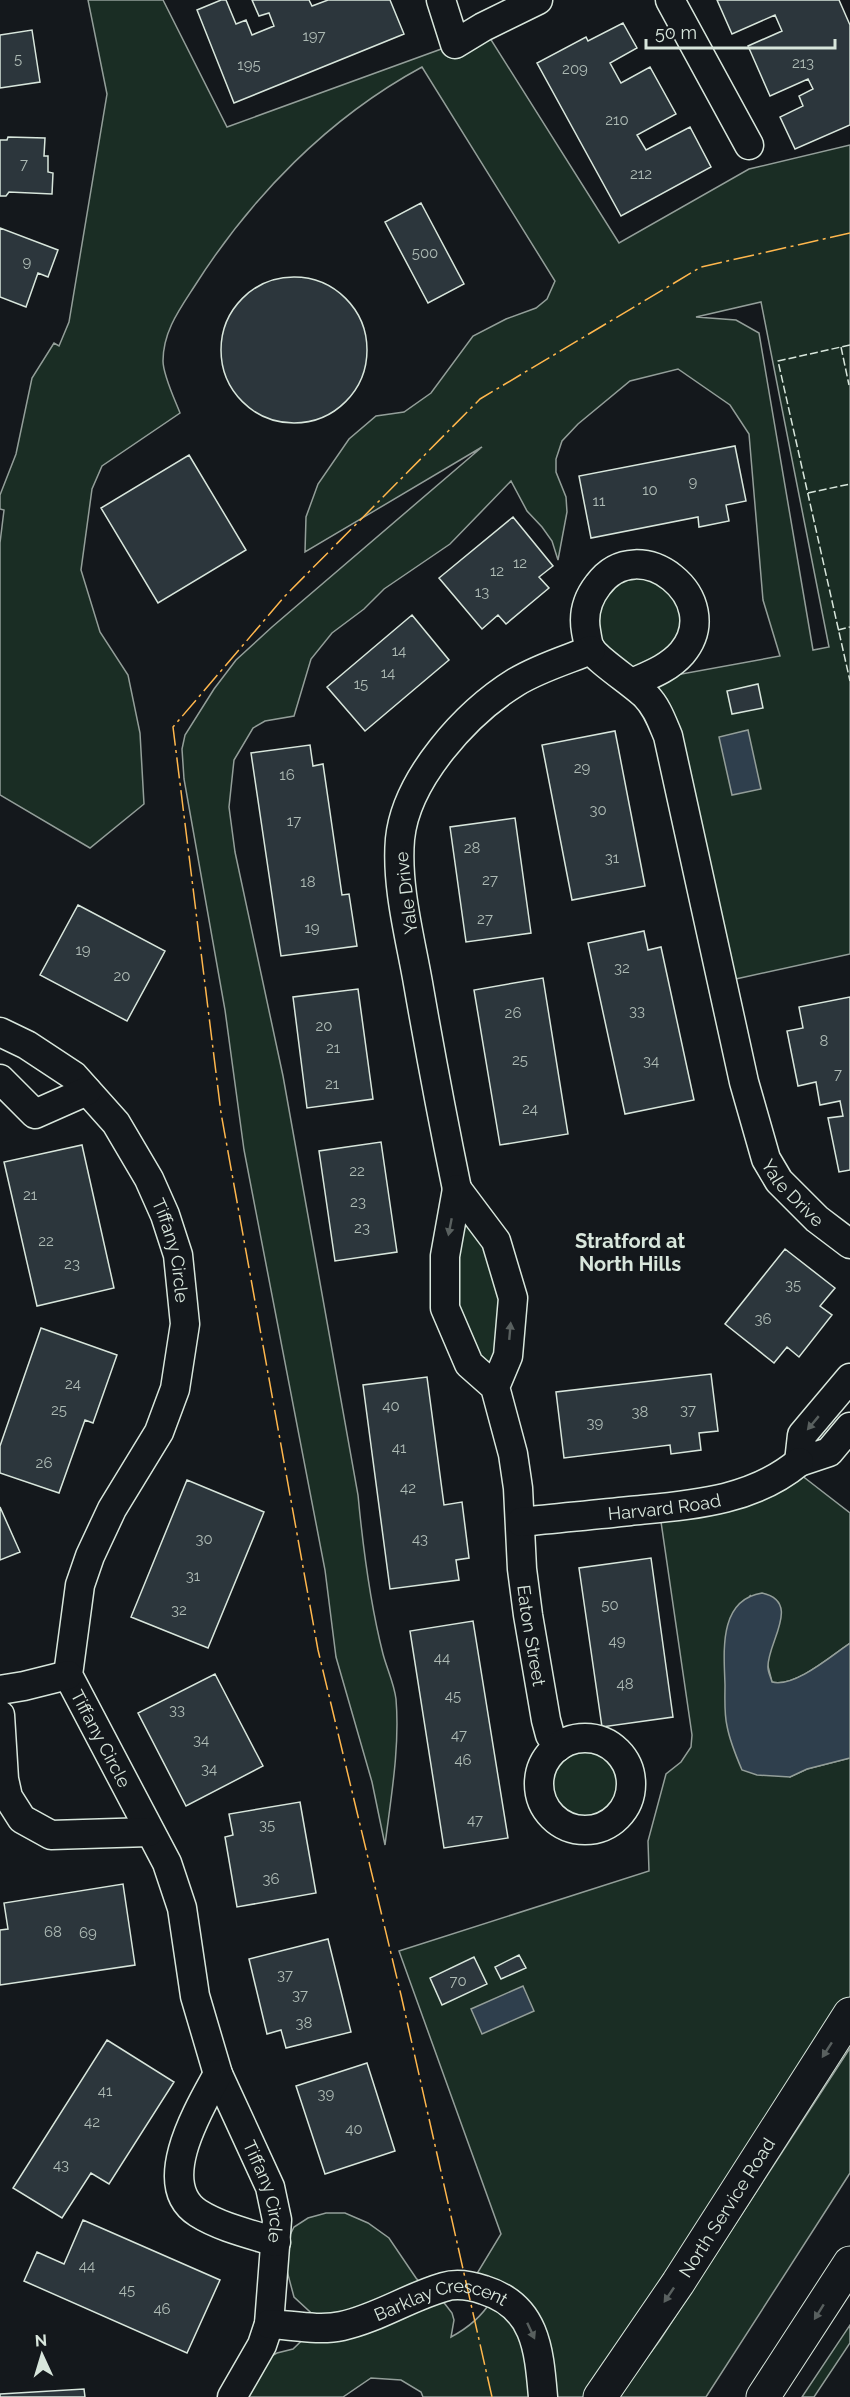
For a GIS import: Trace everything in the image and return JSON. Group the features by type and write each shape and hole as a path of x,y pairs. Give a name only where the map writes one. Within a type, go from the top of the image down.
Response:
{"main road":[{"name":"North Service Road","path":"600,2397 678,2283 850,2014"},
{"path":"763,2397 850,2263"}],"street":[{"path":"441,0 455,44 510,6 537,0"},
{"path":"670,0 748,145"},
{"path":"591,650 586,632 585,614 589,597 600,582 612,572 626,566 649,566 670,574 682,586 691,602 694,619 691,636 683,652 670,664 632,683"},
{"name":"Yale Drive","path":"457,1189 496,1241 513,1298 508,1356 495,1387 469,1364 446,1308 445,1256 457,1189 441,1114 400,880 400,839 405,811 420,778 450,739 514,683 539,669 591,650 648,698 661,718 668,736 744,1082 766,1159 779,1181 817,1219 850,1244"},
{"name":"Tiffany Circle","path":"0,1032 27,1045 74,1076 116,1123 149,1179 165,1215 178,1255 185,1324 175,1389 159,1432 112,1509 87,1566 80,1585 68,1675 167,1863 182,1908 195,1996 218,2074 270,2187 277,2220 268,2324 262,2345 232,2397"},
{"path":"0,1079 35,1114 87,1091"},
{"path":"799,1462 802,1435 850,1378"},
{"path":"495,1387 516,1469 521,1522"},
{"name":"Harvard Road","path":"521,1522 702,1504 739,1495 783,1474 799,1462 829,1452 850,1427"},
{"name":"Eaton Street","path":"521,1522 522,1569 528,1615 546,1720 550,1735 558,1747"},
{"path":"0,1690 68,1675"},
{"path":"0,1715 4,1779 8,1797 22,1819 51,1835 149,1832"},
{"path":"218,2074 201,2105 179,2159 180,2187 196,2212 244,2233 276,2242"},
{"name":"Barklay Crescent","path":"268,2324 339,2326 375,2316 420,2295 447,2286 470,2285 497,2294 518,2309 533,2332 540,2362 543,2397"}],"green space":[{"path":"88,0 163,0 227,127 455,44 483,27 619,243 749,169 850,145 850,954 722,982 668,736 632,683 780,656 763,600 749,434 730,405 678,369 630,381 578,424 562,441 556,459 556,472 566,497 567,512 558,560 552,541 527,511 511,481 450,544 384,589 364,609 332,633 311,659 294,716 265,721 253,728 234,760 229,807 235,852 283,1076 358,1495 374,1615 396,1699 396,1754 385,1845 372,1782 336,1657 325,1570 244,1150 225,1010 184,779 182,749 185,735 214,689 236,660 482,447 305,552 306,517 318,484 349,439 376,416 404,412 431,393 473,336 506,319 536,308 547,299 555,281 422,67 388,87 324,135 266,191 240,222 183,304 166,340 164,367 180,413 102,466 92,489 81,570 100,632 128,675 140,733 144,804 90,848 0,795 0,543 4,510 0,509 0,495 16,454 32,378 54,343 59,346 69,322 107,94","holes":["761,302 829,647 813,650 759,333 736,320 696,317"]},
{"path":"641,565 694,619 650,673 606,663 589,597"},
{"path":"457,1189 513,1298 495,1387 469,1364 445,1256"},
{"path":"792,1468 850,1513 850,1643 801,1676 781,1683 772,1682 750,1595 790,1777 807,1769 850,1758 850,2014 600,2397 423,2397 421,2392 401,2380 371,2378 343,2397 233,2397 258,2363 277,2353 293,2349 321,2322 294,2297 287,2271 288,2239 294,2227 308,2218 326,2213 345,2213 368,2223 389,2238 416,2278 427,2290 436,2294 452,2313 454,2320 451,2337 473,2322 491,2301 470,2285 501,2234 399,1951 649,1871 648,1841 666,1774 681,1762 691,1747 692,1735 659,1508"},
{"path":"585,1738 603,1742 617,1752 627,1766 631,1784 627,1802 617,1816 603,1826 585,1830 567,1826 553,1816 543,1802 539,1784 543,1766 553,1752 567,1742"},
{"path":"850,2048 850,2173 706,2397 618,2397 660,2340"},
{"path":"850,2325 850,2343 814,2397 802,2397"}],"water":[{"path":"748,730 761,789 732,795 719,737"},
{"path":"762,1593 774,1598 780,1605 780,1625 769,1658 768,1670 772,1682 781,1683 801,1676 850,1643 850,1758 807,1769 790,1777 757,1775 742,1770 731,1743 726,1721 725,1643 731,1616 738,1606 748,1598"},
{"path":"523,1986 534,2011 482,2034 471,2009"}],"building":[{"path":"226,0 236,24 246,20 252,35 274,26 269,13 259,16 252,0 309,0 312,6 328,0 390,0 404,34 234,103 197,10"},
{"path":"717,0 839,0 850,25 850,125 795,149 780,117 803,106 799,96 813,89 808,79 770,96 748,46 782,31 775,15 732,34"},
{"path":"623,23 637,48 610,63 621,83 650,67 676,114 637,135 646,150 690,127 711,167 621,216 537,63 586,37 588,41"},
{"path":"32,30 40,82 0,88 0,35"},
{"path":"8,137 45,138 44,156 48,156 48,172 53,173 52,194 9,192 6,196 0,196 0,140 7,140"},
{"path":"421,203 464,284 428,303 385,222"},
{"path":"0,228 58,250 48,277 38,273 26,307 0,297"},
{"path":"294,277 322,282 346,298 362,322 367,350 362,378 346,402 322,418 294,423 266,418 242,402 226,378 221,350 226,322 242,298 266,282"},
{"path":"735,446 746,501 726,505 729,521 699,527 698,517 591,538 579,476"},
{"path":"189,455 246,550 158,603 101,508"},
{"path":"513,517 553,566 539,577 549,588 506,624 498,615 482,629 439,578"},
{"path":"412,615 449,660 365,731 327,687"},
{"path":"758,684 763,708 732,714 727,691"},
{"path":"615,731 645,886 572,900 542,745"},
{"path":"310,745 313,766 323,764 342,895 349,894 357,946 281,956 251,753"},
{"path":"515,818 531,933 466,942 450,827"},
{"path":"78,905 165,951 127,1021 40,975"},
{"path":"644,931 648,950 661,947 694,1100 625,1114 588,943"},
{"path":"543,978 568,1134 500,1145 474,990"},
{"path":"358,989 373,1099 307,1108 293,997"},
{"path":"850,997 850,1170 839,1172 828,1118 843,1116 840,1101 820,1105 816,1082 798,1086 787,1031 803,1028 799,1007"},
{"path":"381,1142 397,1252 335,1261 319,1151"},
{"path":"82,1145 114,1288 37,1306 4,1162"},
{"path":"785,1249 835,1288 820,1306 832,1315 799,1357 787,1347 774,1363 725,1324"},
{"path":"41,1328 117,1355 93,1423 85,1420 59,1493 0,1473 0,1446"},
{"path":"711,1374 718,1431 699,1433 701,1450 671,1454 670,1445 564,1458 556,1392"},
{"path":"427,1377 444,1505 462,1502 469,1558 456,1560 459,1580 390,1589 363,1385"},
{"path":"187,1480 264,1512 208,1648 131,1617"},
{"path":"0,1507 20,1552 0,1560"},
{"path":"651,1558 673,1717 602,1727 579,1568"},
{"path":"473,1621 508,1838 444,1848 410,1631"},
{"path":"215,1674 263,1766 186,1806 138,1713"},
{"path":"300,1802 316,1893 237,1907 225,1837 233,1835 229,1814"},
{"path":"123,1884 135,1965 0,1985 0,1930 8,1929 4,1903"},
{"path":"328,1939 351,2032 286,2048 281,2030 267,2034 249,1959"},
{"path":"519,1955 526,1968 501,1979 495,1967"},
{"path":"474,1957 487,1984 442,2005 430,1978"},
{"path":"107,2040 174,2082 109,2184 91,2173 62,2218 13,2188"},
{"path":"367,2063 395,2151 325,2174 296,2086"},
{"path":"83,2220 220,2280 187,2353 24,2281 37,2252 64,2264"},
{"path":"84,2389 85,2397 0,2397 0,2394"}],"fence":[{"path":"850,345 778,361 850,681"},
{"path":"841,347 849,385"},
{"path":"808,493 850,484"},
{"path":"838,630 850,627"}],"power":[{"path":"492,2397 401,1995 318,1650 221,1113 173,727 285,596 480,399 701,267 850,233"}],"district":[{"name":"Stratford at North Hills","path":"630,1252"}]}
